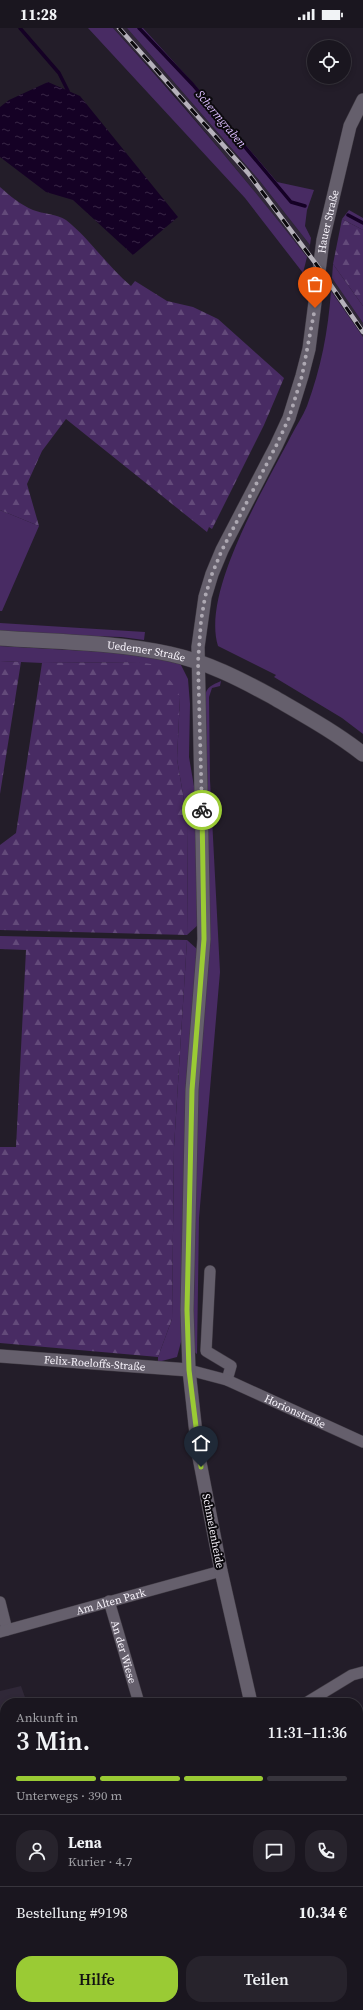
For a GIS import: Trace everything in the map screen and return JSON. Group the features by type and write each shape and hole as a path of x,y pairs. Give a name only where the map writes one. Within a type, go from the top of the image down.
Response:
{"main road":[{"name":"Uedemer Straße","path":"0,638 131,648 170,654 198,662 227,672 290,707 322,725 363,754"}],"street":[{"name":"Hauer Straße","path":"198,662 201,621 212,574 222,550 289,418 302,376 309,349 323,240 350,126 363,100"},
{"name":"Schmelenheide","path":"198,662 204,939 192,1098 187,1310 189,1370 198,1452 221,1571 250,1698"},
{"path":"210,1271 206,1352 231,1366 227,1380"},
{"name":"Felix-Roeloffs-Straße","path":"0,1356 189,1370"},
{"name":"Horionstraße","path":"189,1370 227,1380 363,1442"},
{"name":"Am Alten Park","path":"4,1630 221,1571"},
{"name":"An der Wiese","path":"110,1601 137,1698"},
{"path":"0,1602 4,1630"},
{"path":"314,1698 352,1674 363,1672"}],"shaded area":[{"path":"113,28 127,28 259,180 310,245 307,257 173,93"},
{"path":"332,278 363,323 363,337 331,291"},
{"path":"21,1686 25,1698 0,1698 0,1691"}],"green space":[{"path":"88,28 113,28 188,112 307,257 303,273 245,198"},
{"path":"127,28 143,28 194,84 277,182 314,190 307,210 305,226 311,238 310,245 259,180"},
{"path":"0,187 29,208 58,216 66,220 75,227 114,270 131,286 135,281 167,301 193,307 218,319 284,378 264,425 212,529 209,527 207,532 66,419 42,451 27,484 39,526 0,510"},
{"path":"349,210 363,218 363,230 342,219"},
{"path":"342,219 363,230 363,306 333,264"},
{"path":"333,264 363,306 363,323 332,278"},
{"path":"331,291 363,337 363,734 342,718 274,677 276,675 218,646 215,623 219,597 227,569 239,539 252,510 307,406 323,350"},
{"path":"0,510 39,526 2,611 0,611"},
{"path":"0,623 145,632 144,640 121,637 0,633"},
{"path":"0,646 141,654 180,663 188,679 190,704 189,757 196,798 198,925 187,935 188,824 177,759 180,697 139,662 42,663 0,661"},
{"path":"0,661 21,662 0,794"},
{"path":"139,662 156,665 175,686 180,697 177,759 188,824 187,935 0,930 0,845 16,833 42,663"},
{"path":"221,681 220,686 212,688 209,697 210,780 220,972 199,1218 197,1354 193,1351 205,697 208,689 212,685"},
{"path":"0,936 187,940 174,1147 172,1319 158,1357 0,1343 0,1147 16,1147 26,950 0,949"},
{"path":"187,940 197,949 184,1229 181,1342 177,1357 158,1362 158,1357 172,1319 174,1147"}],"water":[{"path":"48,82 80,96 178,217 133,255 73,200 46,192 0,157 0,107 9,100"}],"waterway":[{"path":"20,28 59,73 68,91"},
{"name":"Schermgraben","path":"139,28 193,85 291,202 305,206"},
{"name":"Schermgraben","path":"348,215 363,223"}],"railway":[{"path":"119,28 248,173 319,268 363,332"}],"way so far":[{"path":"202,810 199,762 198,647 205,597 212,574 222,550 289,418 309,349 315,308"}],"route":[{"path":"201,1467 189,1370 187,1310 192,1090 204,939 202,810"}]}
